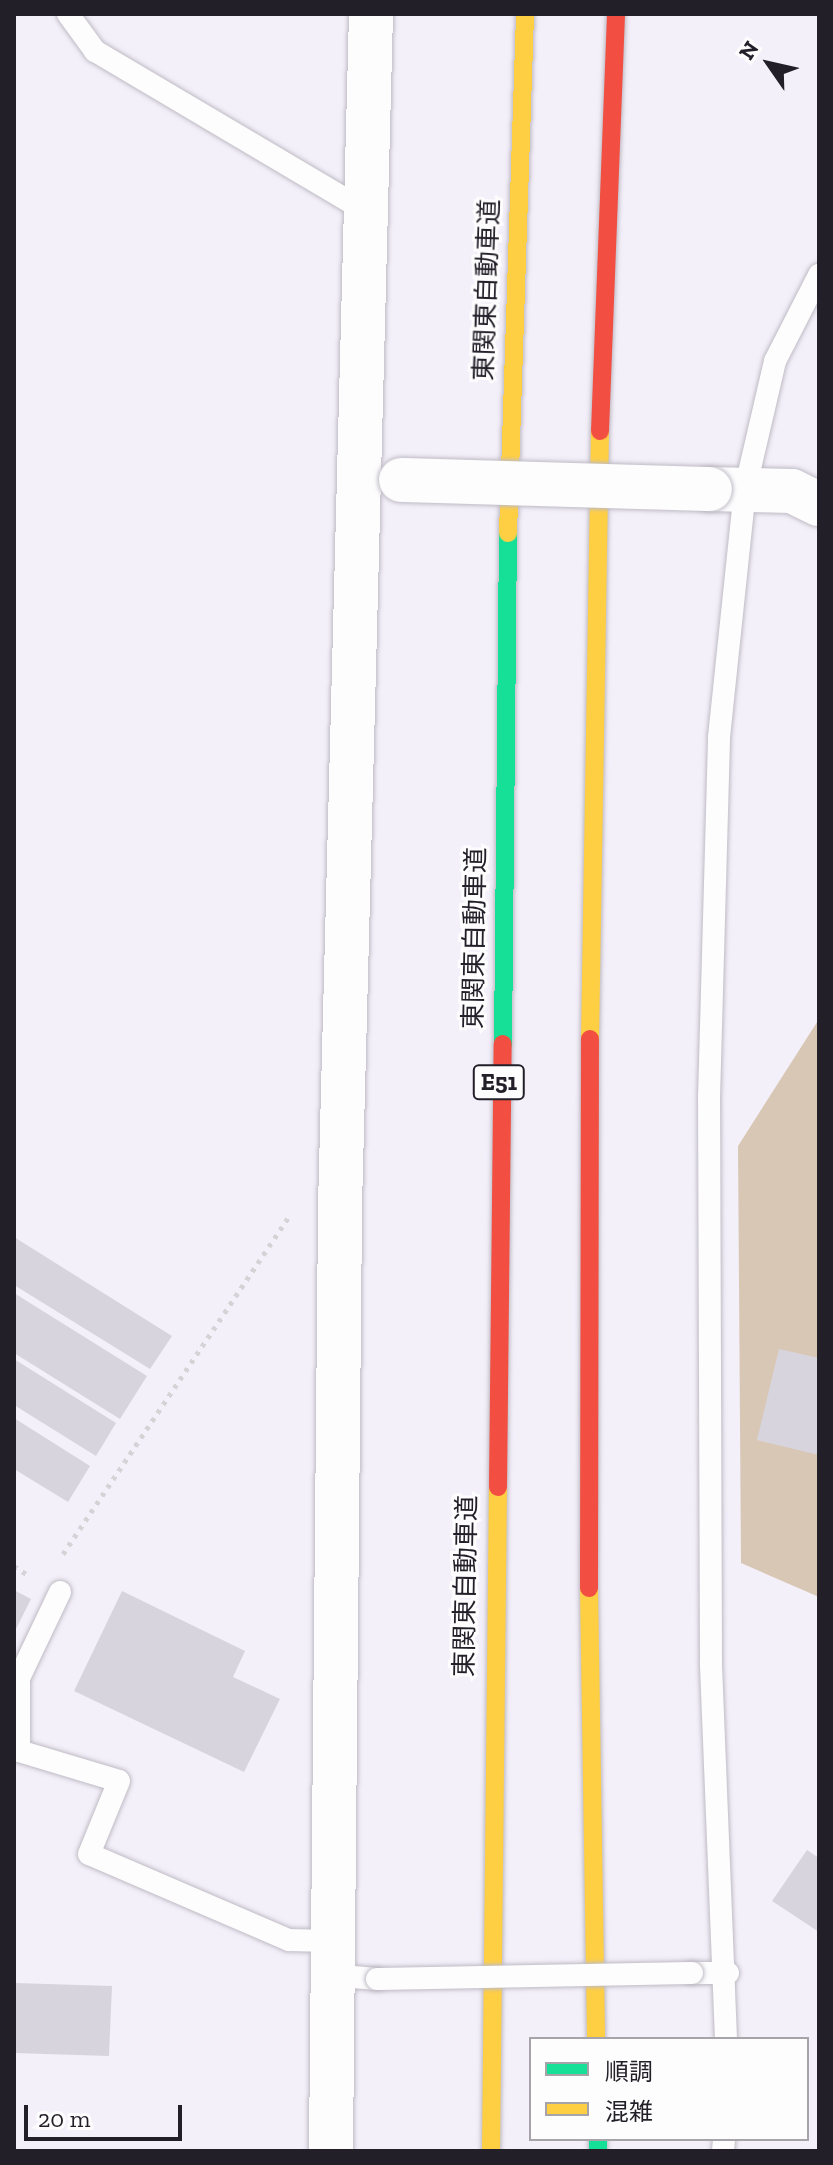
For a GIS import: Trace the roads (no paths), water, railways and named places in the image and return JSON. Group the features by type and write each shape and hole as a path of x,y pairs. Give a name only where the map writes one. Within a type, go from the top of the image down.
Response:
{"highway":[{"name":"東関東自動車道","path":"491,2151 510,363 525,14"},
{"path":"596,2037 585,1318 602,330 616,14"}],"street":[{"path":"331,2151 329,1958 340,1206 371,14"},
{"path":"358,485 401,480 792,491 819,504"}],"lane":[{"path":"68,14 95,51 366,211"},
{"path":"726,2037 728,1973 711,1661 709,1098 727,490 775,361 819,275"},
{"path":"60,1592 19,1678 19,1751 119,1781 89,1854 377,1979 728,1973"}]}
